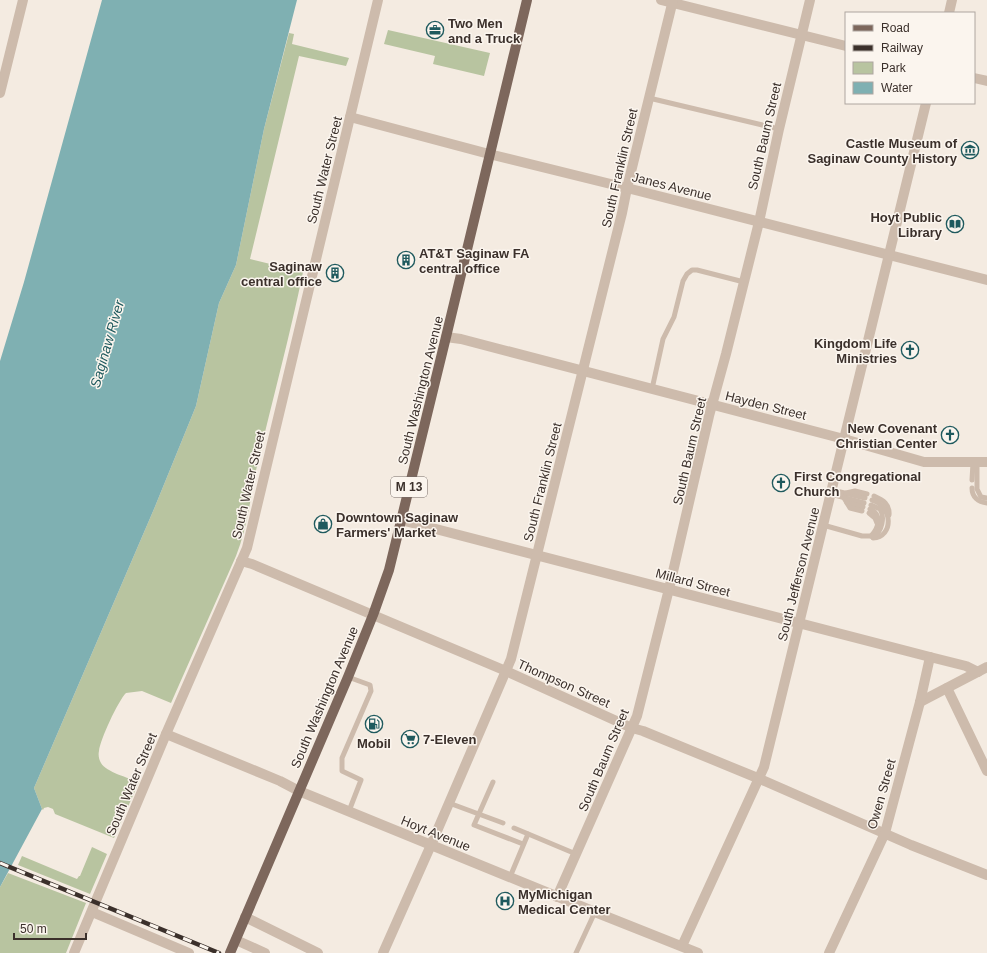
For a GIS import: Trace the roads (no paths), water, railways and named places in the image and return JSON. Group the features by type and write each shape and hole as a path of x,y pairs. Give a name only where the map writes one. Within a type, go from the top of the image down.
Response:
{"main road":[{"name":"South Washington Avenue","path":"230,953 348,677 389,570 527,0"}],"street":[{"path":"0,93 23,0"},
{"name":"South Water Street","path":"74,953 166,734 247,548 378,0"},
{"path":"661,0 673,1 845,46"},
{"name":"South Baum Street","path":"557,896 637,716 669,589 712,405 759,222 779,129 810,0"},
{"path":"949,12 952,0"},
{"name":"South Franklin Street","path":"383,953 511,659 673,1"},
{"path":"975,78 987,81"},
{"name":"South Jefferson Avenue","path":"682,946 760,779 764,767 926,104"},
{"name":"Janes Avenue","path":"350,117 489,154 987,280"},
{"name":"Hayden Street","path":"446,337 462,338 844,439 924,462 979,463"},
{"name":"Millard Street","path":"401,520 930,657 982,669"},
{"name":"Thompson Street","path":"241,561 252,564 506,671 632,728 643,731 760,779 911,845 987,875"},
{"name":"Owen Street","path":"829,953 886,833 920,702 930,657"},
{"name":"Millard Street","path":"920,702 982,669"},
{"path":"947,688 987,771"},
{"name":"Hoyt Avenue","path":"166,734 280,781 299,791 698,953"},
{"path":"92,912 189,953"},
{"path":"245,917 318,953"},
{"path":"236,940 265,953"}],"lane":[{"path":"649,98 779,129"},
{"path":"652,389 663,339 674,317 685,276 692,270 697,270 744,282"},
{"path":"972,480 979,463"},
{"path":"979,463 977,491 982,498 987,498"},
{"path":"972,488 976,499 987,503"},
{"path":"844,496 855,491 864,503"},
{"path":"832,492 864,503"},
{"path":"844,496 847,503 864,503"},
{"path":"823,525 862,536 872,538 880,537 885,531 888,520 885,508 878,502 871,505"},
{"path":"862,536 874,536 878,533 882,521 881,510 871,505"},
{"path":"868,537 874,533 877,526 878,514 871,505"},
{"path":"348,677 370,685 371,690 342,758 342,771 361,780 349,811"},
{"path":"493,782 474,825 523,844"},
{"path":"449,803 502,824"},
{"path":"514,828 576,854"},
{"path":"510,877 528,834"},
{"path":"576,953 595,912"}],"water":[{"name":"Saginaw River","path":"102,0 297,0 264,129 236,265 219,303 196,406 154,509 34,788 42,809 0,887 0,361 24,282"}],"railway":[{"path":"0,863 219,953"}],"place":[{"name":"Two Men and a Truck","path":"435,30"},
{"name":"Castle Museum of Saginaw County History","path":"970,150"},
{"name":"Hoyt Public Library","path":"955,224"},
{"name":"AT&T Saginaw FA central office","path":"406,260"},
{"name":"Saginaw central office","path":"335,273"},
{"name":"Kingdom Life Ministries","path":"910,350"},
{"name":"New Covenant Christian Center","path":"950,435"},
{"name":"First Congregational Church","path":"781,483"},
{"name":"Downtown Saginaw Farmers' Market","path":"323,524"},
{"name":"Mobil","path":"374,724"},
{"name":"7-Eleven","path":"410,739"},
{"name":"MyMichigan Medical Center","path":"505,901"}]}
